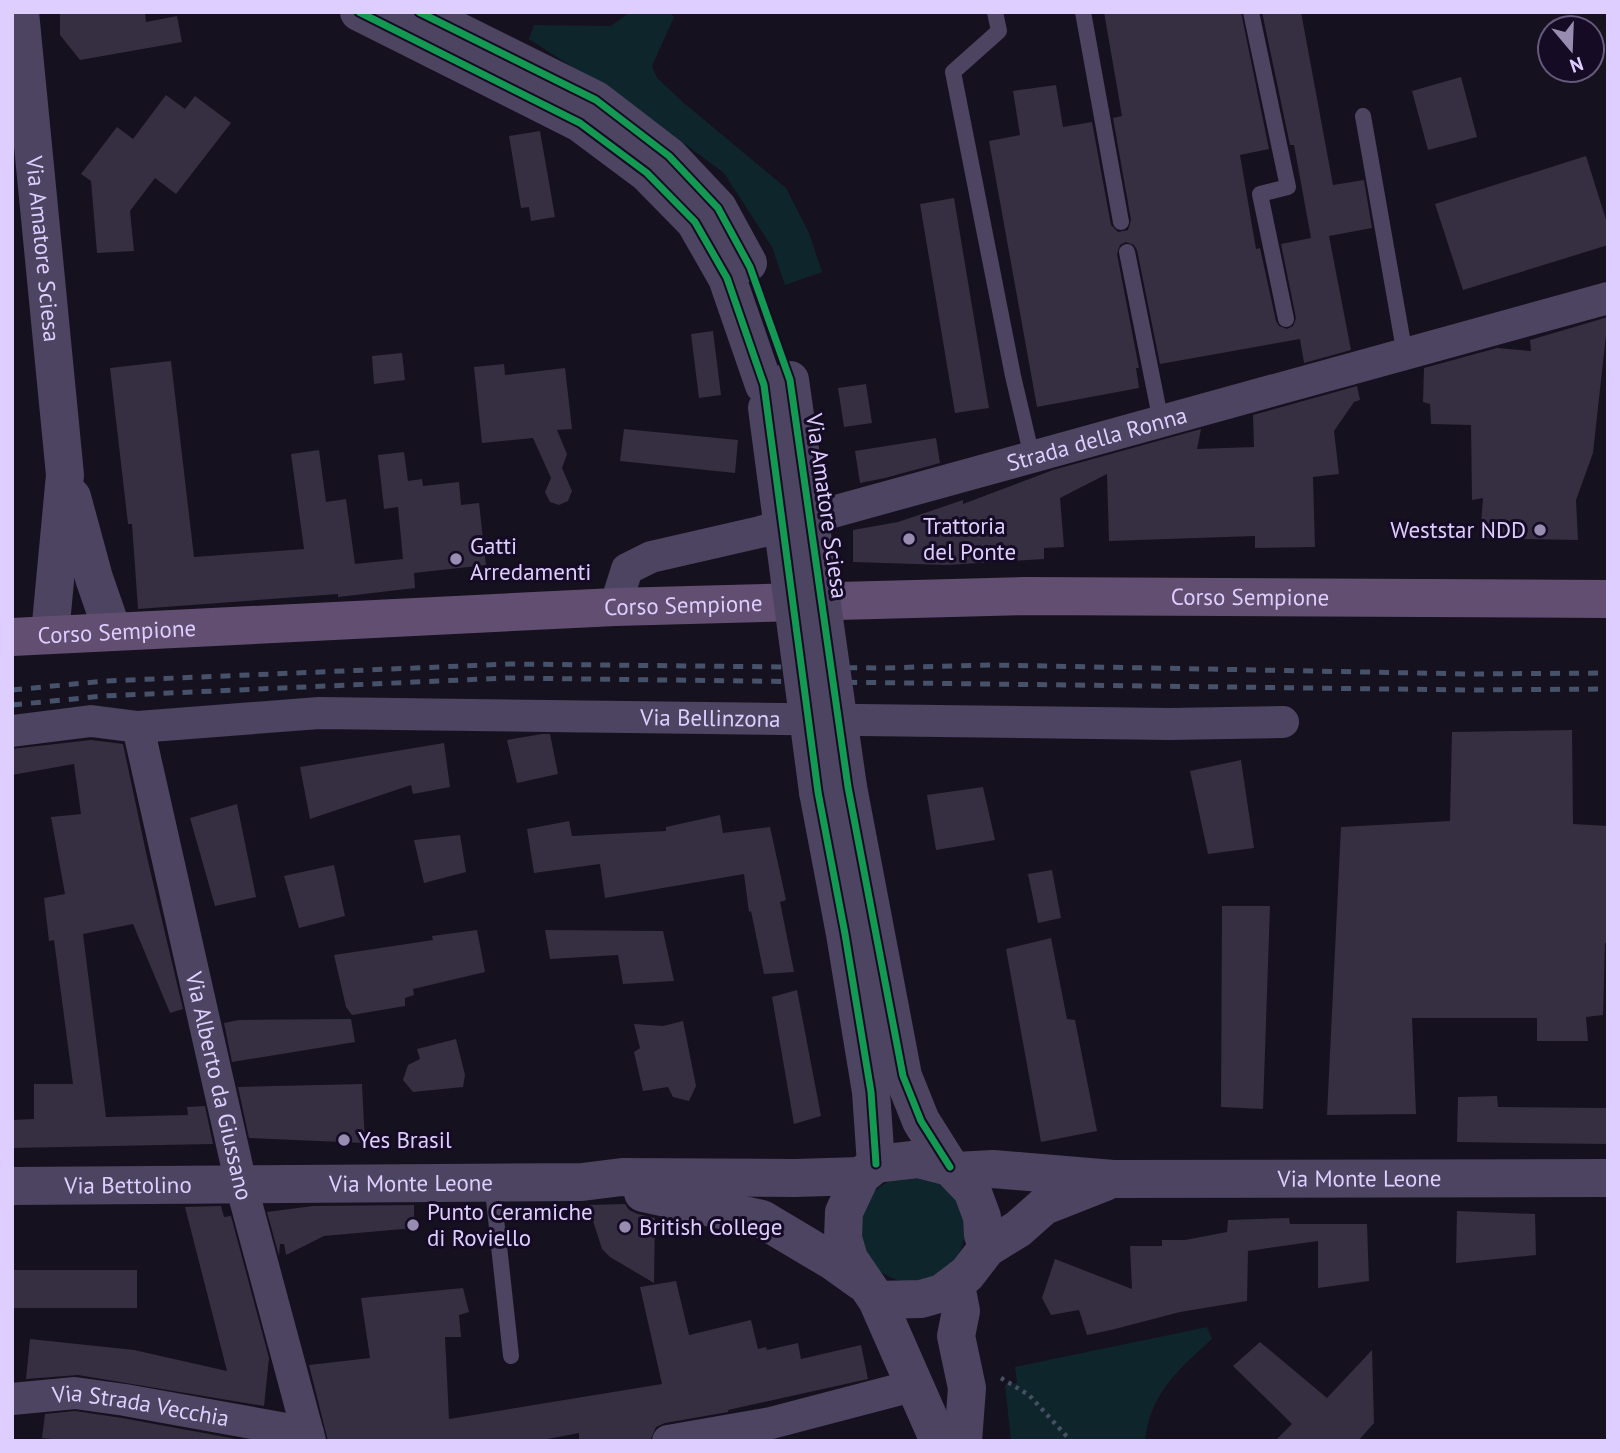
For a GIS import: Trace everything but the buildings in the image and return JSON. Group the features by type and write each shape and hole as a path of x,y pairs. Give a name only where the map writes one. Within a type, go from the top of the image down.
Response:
{"main road":[{"name":"Corso Sempione","path":"25,632 615,607 1025,596 1608,599"}],"street":[{"name":"Via Amatore Sciesa","path":"359,12 580,123 647,173 695,222 727,278 777,382"},
{"name":"Via Amatore Sciesa","path":"419,12 596,100 669,156 718,208 750,267 777,382 833,789 845,934 870,1092 868,1170"},
{"name":"Via Amatore Sciesa","path":"22,16 65,475 94,578 112,630"},
{"name":"Strada della Ronna","path":"615,607 627,569 651,557 760,533 1608,298"},
{"name":"Via Amatore Sciesa","path":"25,632 65,475"},
{"name":"Via Bellinzona","path":"12,732 91,721 138,727 318,713 1170,724 1283,722"},
{"name":"Via Alberto da Giussano","path":"138,727 241,1184 309,1437"},
{"name":"Via Amatore Sciesa","path":"833,789 903,1076 921,1121 953,1169"},
{"path":"870,1291 921,1299 942,1293 967,1274 987,1248 979,1203 972,1190 953,1169 919,1159 868,1170 847,1204 842,1225 849,1259 870,1291 916,1385 939,1441"},
{"name":"Via Monte Leone","path":"953,1169 993,1169 1113,1179 1608,1178"},
{"name":"Via Monte Leone","path":"241,1184 582,1182 622,1177 794,1178 868,1170"},
{"name":"Via Monte Leone","path":"987,1248 1018,1229 1044,1206 1113,1179"},
{"name":"Via Monte Leone","path":"582,1182 622,1188 762,1219 834,1262 870,1291"},
{"name":"Via Bettolino","path":"12,1186 241,1184"},
{"path":"956,1284 961,1311 956,1336 967,1388 962,1441"},
{"path":"668,1441 771,1423 916,1385"},
{"name":"Via Strada Vecchia","path":"12,1399 75,1393 125,1400 309,1437"}],"lane":[{"path":"995,12 999,31 953,72 1013,376 1032,457"},
{"path":"1083,12 1121,222"},
{"path":"1251,12 1288,187 1260,194 1286,319"},
{"path":"1363,116 1405,355"},
{"path":"1126,252 1161,422"},
{"path":"492,1182 511,1356"}],"path":[{"path":"967,1388 997,1376 1029,1395 1071,1441"}],"shaded area":[{"path":"630,12 670,12 674,17 652,66 657,78 786,188 809,233 822,272 785,285 772,247 724,173 643,113 529,39 534,25 611,26"},
{"path":"912,1176 932,1180 950,1191 961,1209 965,1229 961,1249 950,1267 932,1278 912,1282 892,1278 874,1267 863,1249 859,1229 863,1209 874,1191 892,1180"},
{"path":"1207,1327 1212,1339 1168,1383 1153,1409 1145,1441 1011,1441 1005,1385 1017,1383 1015,1367"}],"railway":[{"path":"12,690 105,681 510,664 882,668 991,665 1470,674 1608,673"},
{"path":"12,705 103,696 506,678 1469,690 1608,689"}],"cycle path":[{"path":"359,12 580,123 647,173 695,222 727,278 764,385 818,792 871,1092 876,1164"},
{"path":"419,12 596,100 669,156 718,208 750,267 790,380 848,787 903,1076 921,1121 950,1167"}],"place":[{"name":"Weststar NDD","path":"1540,530"},
{"name":"Trattoria del Ponte","path":"909,539"},
{"name":"Gatti Arredamenti","path":"456,559"},
{"name":"Yes Brasil","path":"344,1140"},
{"name":"Punto Ceramiche di Roviello","path":"413,1225"},
{"name":"British College","path":"625,1227"}]}
